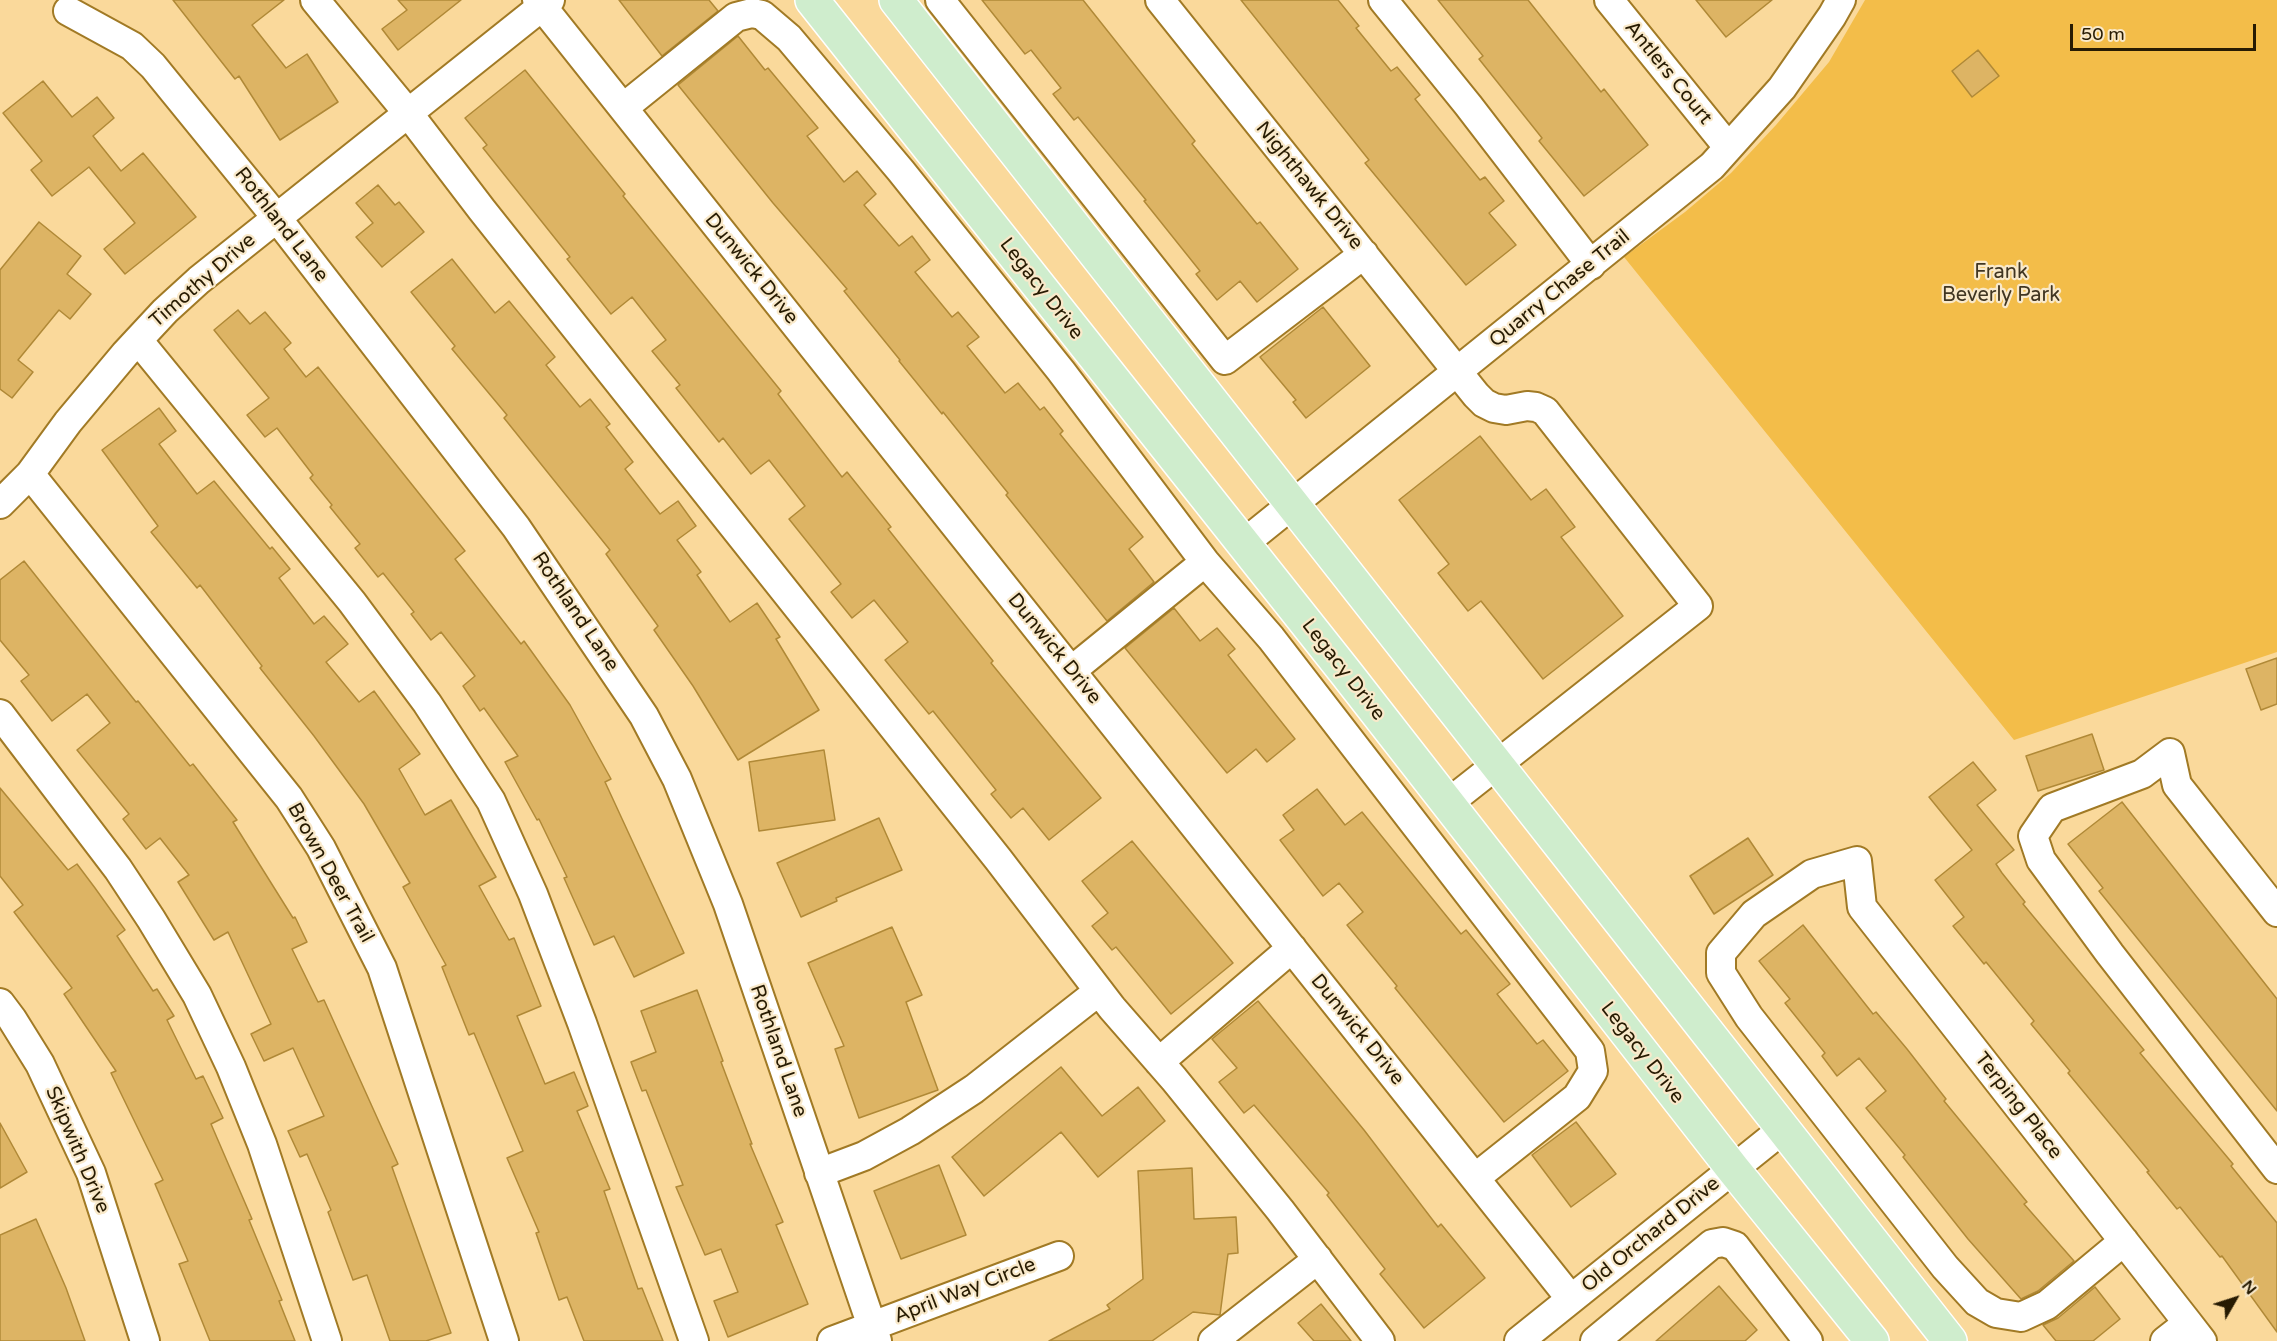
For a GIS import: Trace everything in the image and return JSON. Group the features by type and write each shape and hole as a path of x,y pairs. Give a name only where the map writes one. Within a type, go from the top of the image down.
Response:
{"main road":[{"name":"Legacy Drive","path":"812,0 1243,544 1733,1169 1872,1341"},
{"path":"896,0 1950,1341"}],"street":[{"path":"315,0 408,113 482,210 1012,877 1099,991 1318,1259 1380,1341"},
{"path":"940,0 1225,360 1364,254"},
{"name":"Nighthawk Drive","path":"1160,0 1484,403 1506,411 1527,406 1545,411 1698,606 1495,764"},
{"path":"1383,0 1468,105 1591,265"},
{"name":"Antlers Court","path":"1609,0 1728,147"},
{"name":"Quarry Chase Trail","path":"1243,544 1712,166 1782,88 1841,0"},
{"name":"Timothy Drive","path":"0,504 30,474 68,422 165,311 276,217 543,2"},
{"name":"Dunwick Drive","path":"543,2 623,108 1571,1299"},
{"name":"Rothland Lane","path":"68,11 132,46 153,66 276,217 516,527 644,716 677,779 728,904 874,1334"},
{"path":"623,108 736,17 752,13 762,15 789,38 901,171 1061,371 1205,562 1271,638 1590,1051 1593,1071 1577,1097 1475,1178"},
{"path":"138,340 352,603 427,703 491,801 532,894 578,1012 694,1341"},
{"name":"Brown Deer Trail","path":"30,474 289,798 321,848 382,968 504,1341"},
{"path":"1071,671 1205,562"},
{"path":"0,714 118,869 197,995 231,1067 262,1144 327,1341"},
{"path":"2277,912 2177,785 2170,753 2142,774 2052,808 2033,837 2042,860 2110,954 2277,1169"},
{"path":"1447,804 1495,764"},
{"name":"Terping Place","path":"2124,1241 2047,1305 2021,1317 1996,1313 1977,1302 1938,1258 1749,1017 1721,974 1721,953 1754,914 1812,874 1857,861 1862,907 2124,1241 2195,1332"},
{"path":"1159,1062 1292,948"},
{"path":"819,1173 864,1156 910,1131 974,1089 1099,991"},
{"name":"Skipwith Drive","path":"0,1003 40,1064 91,1173 145,1341"},
{"name":"Old Orchard Drive","path":"1519,1341 1783,1129"},
{"path":"1595,1341 1712,1244 1723,1242 1735,1246 1808,1341"},
{"name":"April Way Circle","path":"831,1341 874,1334 1059,1256"},
{"path":"1214,1341 1318,1259"},
{"path":"2165,1341 2195,1332"}],"green space":[{"name":"Frank Beverly Park","path":"1865,0 2277,0 2277,652 2014,740 1624,257 1685,212 1731,173 1776,125 1829,62"}],"building":[{"path":"173,0 284,0 252,25 286,68 307,54 338,102 280,140 239,76 235,79"},
{"path":"398,0 461,0 398,50 382,29 407,10"},
{"path":"619,0 709,0 718,11 662,56"},
{"path":"982,0 1083,0 1195,141 1192,144 1257,224 1260,222 1298,269 1257,302 1240,281 1217,300 1196,274 1200,271 1144,201 1146,200 1078,117 1074,120 1053,94 1061,88 1031,50 1025,54"},
{"path":"1241,0 1338,0 1359,26 1356,28 1391,71 1397,67 1420,95 1415,99 1480,180 1485,177 1504,201 1489,213 1516,245 1466,285 1365,163 1369,160"},
{"path":"1438,0 1528,0 1601,92 1604,89 1648,145 1584,196 1539,141 1542,138 1479,59 1483,56"},
{"path":"1696,0 1772,0 1726,37"},
{"path":"738,36 765,70 768,68 818,128 807,136 844,182 857,171 876,194 864,205 899,246 912,236 930,260 915,272 952,317 958,312 979,337 967,346 1005,393 1018,383 1040,410 1044,407 1063,431 1060,434 1143,537 1129,549 1154,582 1107,621 1006,495 1008,493 844,291 847,289 773,203 678,85"},
{"path":"1978,50 1999,76 1972,97 1952,71"},
{"path":"525,70 625,194 623,196 781,391 778,394 842,477 847,472 891,527 888,529 993,661 991,663 1101,798 1049,840 1023,808 1011,818 991,794 996,790 933,711 929,714 885,660 908,642 874,600 852,618 831,592 841,584 789,519 805,506 769,460 751,474 723,438 719,442 676,388 680,385 652,351 666,340 632,297 611,314 567,259 570,257 483,148 487,145 465,118"},
{"path":"43,81 72,117 97,97 114,118 93,136 121,171 143,153 196,217 125,274 104,249 135,223 89,167 52,196 31,170 42,161 3,113"},
{"path":"378,185 395,205 399,202 424,232 382,267 356,237 373,223 356,203"},
{"path":"39,222 81,256 67,274 91,294 70,319 59,310 18,360 33,372 12,398 0,389 0,270"},
{"path":"452,259 495,313 509,301 555,357 546,365 580,407 590,399 610,424 606,427 633,462 625,469 660,514 678,501 696,526 677,540 701,572 697,575 730,622 757,603 780,637 776,639 819,710 738,760 693,686 654,630 658,626 606,554 610,550 504,418 507,415 452,349 455,346 411,292"},
{"path":"1323,307 1370,366 1306,418 1293,402 1296,400 1260,357"},
{"path":"238,310 250,324 265,312 291,343 284,349 306,377 318,367 465,551 455,559 521,644 524,641 570,705 611,779 605,782 684,953 634,977 614,936 594,945 564,878 567,877 539,819 537,820 505,762 518,756 484,708 480,711 463,686 475,676 441,632 431,640 411,614 414,612 383,573 378,577 355,548 360,544 330,507 332,505 310,478 313,475 277,428 265,437 247,415 269,398 214,330"},
{"path":"159,408 176,431 159,444 197,494 214,481 270,549 272,547 290,569 279,578 314,624 324,616 348,644 326,662 359,702 374,691 420,754 399,769 425,815 451,800 496,877 479,886 509,940 514,938 541,1006 517,1016 545,1084 574,1072 588,1106 577,1111 610,1189 604,1191 638,1289 642,1288 663,1341 584,1341 567,1297 559,1300 536,1233 539,1232 507,1158 523,1151 474,1033 469,1035 442,967 446,965 403,887 410,883 364,804 200,585 197,588 151,532 158,526 102,450"},
{"path":"1480,436 1531,500 1546,489 1575,527 1561,537 1623,616 1543,679 1481,601 1468,611 1438,573 1449,564 1399,500"},
{"path":"24,561 136,702 138,701 190,766 193,764 237,820 233,822 293,918 295,917 307,942 292,949 318,1002 324,1000 398,1164 392,1167 451,1333 426,1341 390,1341 367,1275 353,1280 328,1212 331,1210 307,1154 300,1157 288,1131 324,1116 293,1048 264,1061 251,1034 271,1024 228,932 214,940 178,882 189,875 160,838 146,849 123,819 129,814 77,750 110,723 87,694 52,721 21,681 29,675 0,640 0,580"},
{"path":"1174,608 1200,641 1217,628 1235,649 1228,655 1295,739 1267,762 1256,749 1227,773 1125,648"},
{"path":"2277,658 2277,704 2261,710 2246,669"},
{"path":"2092,734 2104,770 2038,791 2026,756"},
{"path":"824,750 835,820 759,831 749,762"},
{"path":"1973,762 1996,790 1977,805 2014,850 1996,864 2025,902 2023,904 2144,1050 2140,1053 2233,1164 2231,1166 2277,1223 2277,1332 2222,1256 2220,1257 2180,1207 2177,1209 2147,1172 2149,1171 2068,1073 2070,1071 2031,1024 2034,1021 1953,926 1964,917 1935,880 1972,850 1929,797"},
{"path":"0,788 68,870 77,864 125,930 117,936 153,991 157,989 174,1016 167,1020 196,1079 203,1076 223,1118 211,1124 252,1219 249,1220 282,1300 279,1301 295,1341 210,1341 179,1264 188,1261 155,1184 163,1180 111,1073 116,1071 64,994 72,988 14,912 23,905 0,876"},
{"path":"1317,789 1345,825 1362,812 1461,934 1466,930 1510,984 1497,994 1537,1044 1543,1040 1568,1071 1504,1122 1347,925 1363,912 1339,883 1323,896 1280,840 1294,830 1283,815"},
{"path":"2122,802 2277,999 2277,1111 2099,891 2103,888 2068,844"},
{"path":"879,818 902,870 836,898 837,901 801,917 777,863"},
{"path":"1748,838 1773,875 1714,914 1690,876"},
{"path":"1132,841 1233,963 1171,1014 1116,947 1112,950 1092,926 1108,913 1082,881"},
{"path":"1803,925 1873,1014 1876,1012 1907,1049 1946,1099 1944,1101 2027,1202 2024,1204 2074,1261 2038,1291 2021,1299 1968,1239 1903,1157 1905,1155 1866,1108 1886,1091 1859,1058 1837,1076 1822,1056 1825,1053 1785,1003 1790,999 1759,961"},
{"path":"892,927 922,995 906,1002 938,1090 859,1118 835,1049 844,1046 808,963"},
{"path":"697,990 752,1144 750,1144 783,1222 776,1225 808,1304 728,1337 714,1301 738,1292 721,1249 705,1255 676,1187 683,1185 646,1090 642,1091 631,1062 656,1052 641,1011"},
{"path":"1258,1001 1364,1130 1438,1227 1441,1224 1485,1278 1424,1328 1380,1274 1385,1269 1327,1195 1329,1193 1254,1105 1244,1113 1219,1082 1237,1068 1212,1039"},
{"path":"1061,1067 1102,1116 1138,1087 1165,1121 1098,1177 1061,1132 984,1196 952,1157"},
{"path":"1576,1122 1616,1174 1571,1207 1532,1155"},
{"path":"0,1123 27,1172 0,1188"},
{"path":"939,1165 966,1235 901,1259 874,1191"},
{"path":"1192,1168 1194,1219 1236,1217 1238,1253 1228,1254 1220,1315 1193,1312 1152,1341 1049,1341 1110,1309 1107,1305 1143,1279 1138,1171"},
{"path":"36,1219 66,1288 85,1341 0,1341 0,1235"},
{"path":"1719,1286 1757,1330 1745,1341 1656,1341"},
{"path":"2095,1287 2120,1319 2093,1341 2056,1341 2043,1325 2058,1318"},
{"path":"1321,1304 1351,1341 1314,1341 1298,1323"}]}
